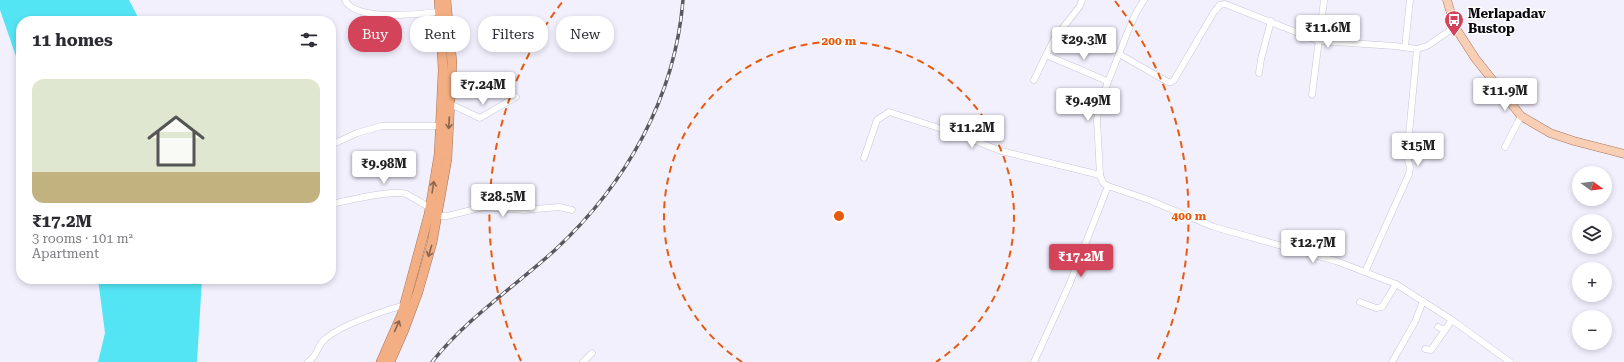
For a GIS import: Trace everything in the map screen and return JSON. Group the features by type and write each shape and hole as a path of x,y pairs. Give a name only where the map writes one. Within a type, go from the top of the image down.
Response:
{"highway":[{"path":"381,362 404,306 430,208 439,154 442,70 439,0 442,0"},
{"path":"390,362 418,292 432,243 447,159 452,62 446,0"}],"main road":[{"path":"1447,0 1455,27 1475,58 1521,116 1550,134 1624,154"}],"street":[{"path":"345,0 347,4 357,11 371,13 392,15 440,12"},
{"path":"1034,80 1054,38 1080,6 1082,0"},
{"path":"1144,0 1136,13 1099,105 1096,120 1100,175 1103,183 1214,227 1336,261 1396,284 1452,320 1510,362"},
{"path":"1312,95 1324,0"},
{"path":"1405,47 1410,0"},
{"path":"1119,54 1168,82 1171,82 1174,80 1214,12 1220,5 1225,4 1320,41 1417,49 1427,46 1455,27"},
{"path":"1259,73 1261,59 1271,22"},
{"path":"1365,272 1409,174 1410,168 1407,156 1417,49"},
{"path":"1046,55 1108,81"},
{"path":"450,104 480,118 516,97"},
{"path":"864,158 877,120 889,112 958,134 1001,151 1100,175"},
{"path":"1505,147 1521,116"},
{"path":"336,143 357,133 382,126 440,126"},
{"path":"1034,362 1070,283 1108,186"},
{"path":"336,203 365,196 396,193 405,194 430,208"},
{"path":"437,216 447,216 484,207 530,210 559,207 572,210"},
{"path":"1360,302 1376,308 1382,307 1396,284"},
{"path":"1392,362 1415,322 1423,302"},
{"path":"308,362 313,359 322,342 335,332 383,311 404,306"},
{"path":"1425,349 1431,350 1452,320"},
{"path":"1438,327 1445,330"},
{"path":"583,362 592,352"}],"water":[{"path":"0,0 129,0 137,16 16,16 16,56 0,10"},
{"path":"99,284 202,284 197,362 98,362 105,333"}],"railway":[{"path":"432,362 445,346 475,317 555,250 581,224 604,197 625,168 643,137 658,105 670,71 678,36 683,0"}],"place":[{"name":"Merlapadav Bustop","path":"1454,37"}]}
